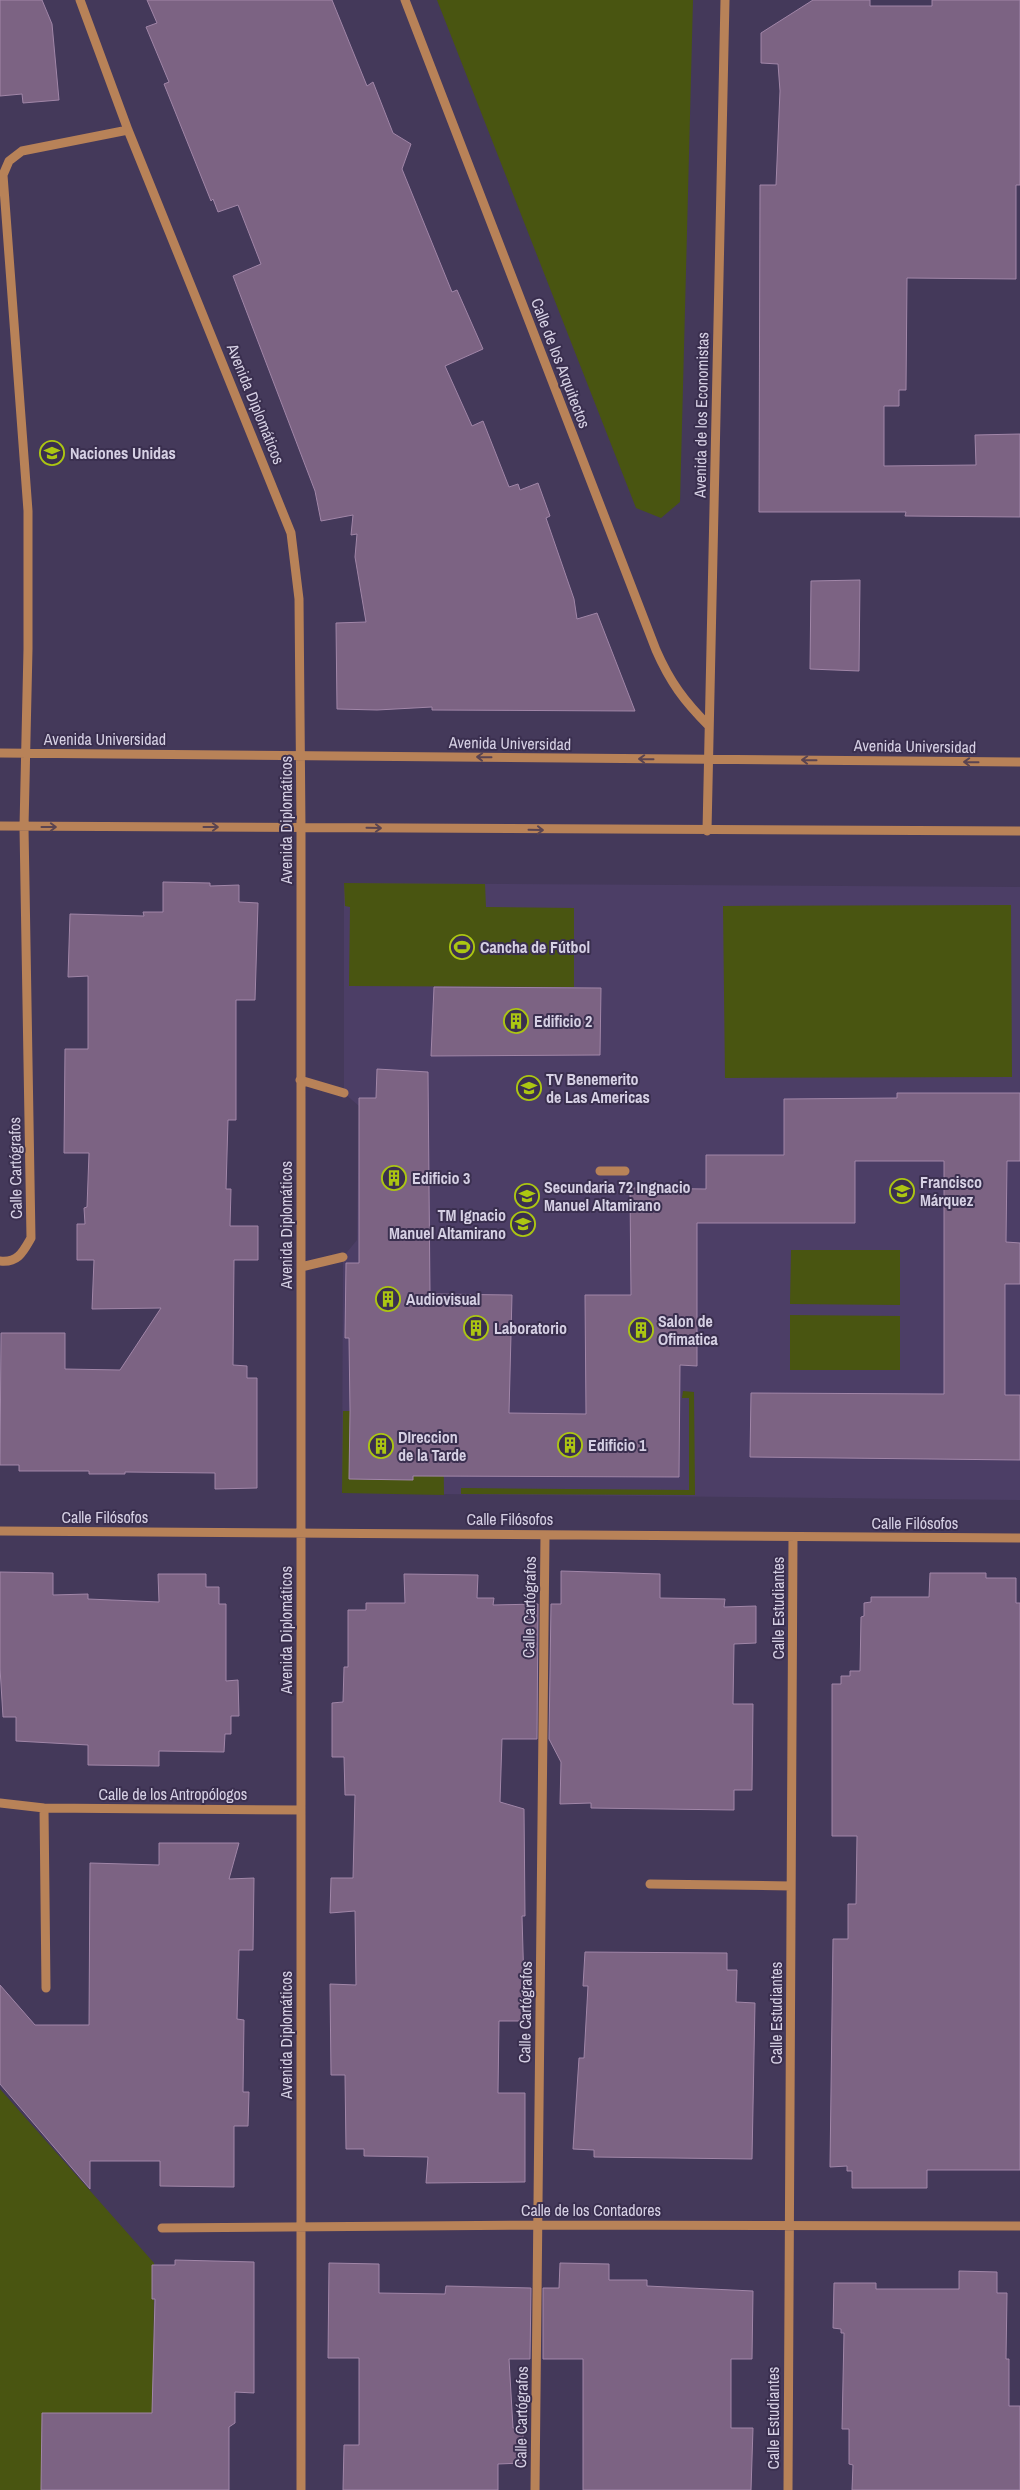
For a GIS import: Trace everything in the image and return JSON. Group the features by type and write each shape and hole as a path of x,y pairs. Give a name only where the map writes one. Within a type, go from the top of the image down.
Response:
{"street":[{"name":"Avenida Diplomáticos","path":"80,0 128,130 291,533 298,599 301,828 301,2490"},
{"name":"Calle de los Arquitectos","path":"405,0 656,650 670,680 685,702 709,726"},
{"name":"Avenida de los Economistas","path":"707,831 725,0"},
{"name":"Calle Cartógrafos","path":"0,1262 8,1262 21,1256 31,1238 24,826 28,648 28,511 3,175 9,161 22,151 128,130"},
{"name":"Avenida Universidad","path":"0,753 1020,762"},
{"path":"0,826 1020,832"},
{"path":"300,1080 344,1093"},
{"path":"600,1171 625,1171"},
{"path":"301,1267 343,1256"},
{"name":"Calle Filósofos","path":"0,1531 1020,1538"},
{"name":"Calle Cartógrafos","path":"535,2490 545,1534"},
{"name":"Calle Estudiantes","path":"788,2490 793,1537"},
{"name":"Calle de los Antropólogos","path":"0,1803 44,1808 301,1810"},
{"path":"44,1808 46,1988"},
{"path":"650,1884 791,1886"},
{"name":"Calle de los Contadores","path":"162,2228 538,2225 1020,2226"}],"shaded area":[{"path":"344,883 1020,887 1020,1500 342,1493 343,1257 357,1240 359,1106 344,1093"}],"green space":[{"path":"437,0 693,0 680,502 661,518 636,508"},
{"name":"Cancha de Fútbol","path":"344,883 485,884 486,907 574,908 574,987 349,986 350,907 345,906"},
{"path":"1011,905 1012,1077 725,1078 723,906"},
{"path":"791,1250 900,1250 900,1305 790,1304"},
{"path":"790,1315 900,1316 900,1370 790,1370"},
{"path":"683,1391 694,1392 695,1495 461,1494 461,1488 689,1490 689,1398 682,1398"},
{"path":"343,1411 350,1411 349,1479 413,1480 414,1413 443,1414 444,1495 342,1493"},
{"path":"0,2089 154,2263 153,2490 0,2490"}],"building":[{"path":"0,0 42,0 52,24 59,100 23,103 22,94 0,96"},
{"path":"147,0 332,0 367,86 373,82 393,133 411,144 402,169 452,292 457,290 483,349 445,366 472,426 483,421 509,487 518,484 520,490 538,483 550,516 546,518 574,599 577,619 597,613 635,711 432,710 432,707 377,710 337,709 336,623 366,622 355,557 357,534 351,535 353,515 321,521 315,491 233,276 261,264 238,205 218,212 213,199 211,201 164,84 169,82 146,27 157,23"},
{"path":"813,0 870,0 870,6 932,6 932,0 1020,0 1020,185 1016,185 1016,279 907,278 906,390 899,390 899,406 884,406 884,466 976,465 975,435 1020,434 1020,517 905,516 906,512 759,512 760,185 776,185 780,91 778,64 761,63 761,33"},
{"path":"860,580 859,671 810,669 811,581"},
{"path":"163,882 210,883 210,886 239,885 239,902 258,903 255,1000 236,1000 236,1120 228,1120 226,1189 231,1189 230,1226 258,1226 258,1260 234,1260 233,1365 247,1366 247,1378 257,1378 257,1488 215,1489 215,1473 125,1472 125,1474 89,1474 89,1471 19,1471 19,1465 0,1465 1,1333 65,1333 65,1369 120,1370 161,1308 92,1309 94,1260 77,1260 77,1224 85,1224 84,1208 87,1207 89,1153 64,1153 65,1049 88,1049 88,976 68,977 70,914 144,916 143,912 163,912"},
{"name":"Edificio 2","path":"434,987 601,988 600,1055 431,1056"},
{"path":"377,1069 428,1072 430,1294 512,1295 509,1413 586,1414 585,1295 631,1295 630,1188 706,1189 706,1155 784,1155 784,1099 897,1098 897,1093 1020,1093 1020,1161 1007,1161 1006,1242 1020,1243 1020,1284 1005,1284 1005,1395 1020,1395 1020,1460 750,1457 751,1393 944,1394 944,1161 855,1161 855,1223 697,1223 697,1366 680,1365 679,1477 413,1476 413,1480 349,1479 349,1338 345,1338 346,1263 359,1263 359,1098 376,1098"},
{"path":"561,1571 660,1574 660,1598 725,1599 724,1607 756,1606 756,1643 734,1644 733,1704 753,1704 752,1790 734,1790 734,1810 591,1808 591,1803 560,1804 561,1762 549,1739 551,1604 561,1604"},
{"path":"0,1572 53,1573 53,1595 88,1594 88,1599 159,1602 158,1574 206,1574 206,1587 219,1587 219,1604 226,1604 226,1681 238,1680 239,1716 231,1716 231,1734 225,1734 224,1752 159,1751 159,1766 88,1765 88,1745 16,1741 16,1717 3,1717 0,1668"},
{"path":"930,1573 986,1573 986,1578 1016,1578 1016,1603 1020,1603 1020,2170 927,2170 927,2188 852,2188 852,2171 847,2171 847,2166 830,2167 833,1939 848,1939 848,1904 856,1904 857,1836 832,1836 832,1684 841,1684 841,1676 850,1676 850,1671 860,1671 861,1617 864,1616 864,1603 871,1602 871,1597 929,1597"},
{"path":"404,1574 478,1575 477,1598 494,1598 493,1605 538,1604 537,1739 502,1739 500,1802 524,1809 525,1916 522,1916 525,2021 499,2021 498,2093 525,2093 525,2182 426,2183 428,2157 364,2156 364,2149 346,2149 345,2075 331,2075 330,1984 356,1985 355,1911 330,1913 331,1878 353,1878 355,1795 345,1795 344,1757 332,1757 332,1703 343,1702 344,1667 348,1667 348,1610 366,1610 366,1603 405,1603"},
{"path":"159,1843 239,1843 229,1879 254,1878 253,1950 239,1950 237,2019 244,2020 243,2092 249,2092 248,2126 234,2126 234,2187 160,2186 160,2161 90,2161 90,2189 0,2084 0,1985 35,2025 89,2025 90,1863 159,1865"},
{"path":"585,1952 727,1953 727,1970 737,1970 736,2002 755,2003 752,2159 594,2157 594,2150 573,2149 579,2058 584,2058 588,1986 583,1986"},
{"path":"175,2260 254,2262 254,2393 235,2392 235,2423 229,2427 229,2490 41,2490 42,2413 152,2413 155,2299 152,2299 152,2265 175,2265"},
{"path":"329,2263 379,2264 379,2293 445,2294 446,2286 531,2288 530,2359 509,2359 513,2428 523,2428 523,2463 498,2464 498,2490 343,2490 344,2445 359,2445 359,2358 328,2358"},
{"path":"560,2263 609,2264 609,2280 647,2280 647,2286 753,2291 752,2359 731,2359 731,2428 753,2428 751,2490 583,2490 583,2359 543,2359 543,2288 559,2288"},
{"path":"959,2271 997,2272 997,2293 1007,2293 1006,2359 1009,2359 1009,2406 1020,2406 1020,2490 852,2490 853,2465 849,2464 849,2429 842,2429 844,2333 841,2333 841,2329 833,2328 834,2283 876,2283 876,2289 959,2289"}],"place":[{"name":"Naciones Unidas","path":"52,453"},
{"name":"Cancha de Fútbol","path":"462,947"},
{"name":"Edificio 2","path":"516,1021"},
{"name":"TV Benemerito de Las Americas","path":"529,1088"},
{"name":"Edificio 3","path":"394,1178"},
{"name":"Francisco Márquez","path":"902,1191"},
{"name":"Secundaria 72 Ingnacio Manuel Altamirano","path":"527,1196"},
{"name":"TM Ignacio Manuel Altamirano","path":"523,1224"},
{"name":"Audiovisual","path":"388,1299"},
{"name":"Laboratorio","path":"476,1328"},
{"name":"Salon de Ofimatica","path":"641,1330"},
{"name":"Edificio 1","path":"570,1445"},
{"name":"DIreccion de la Tarde","path":"381,1446"}]}
